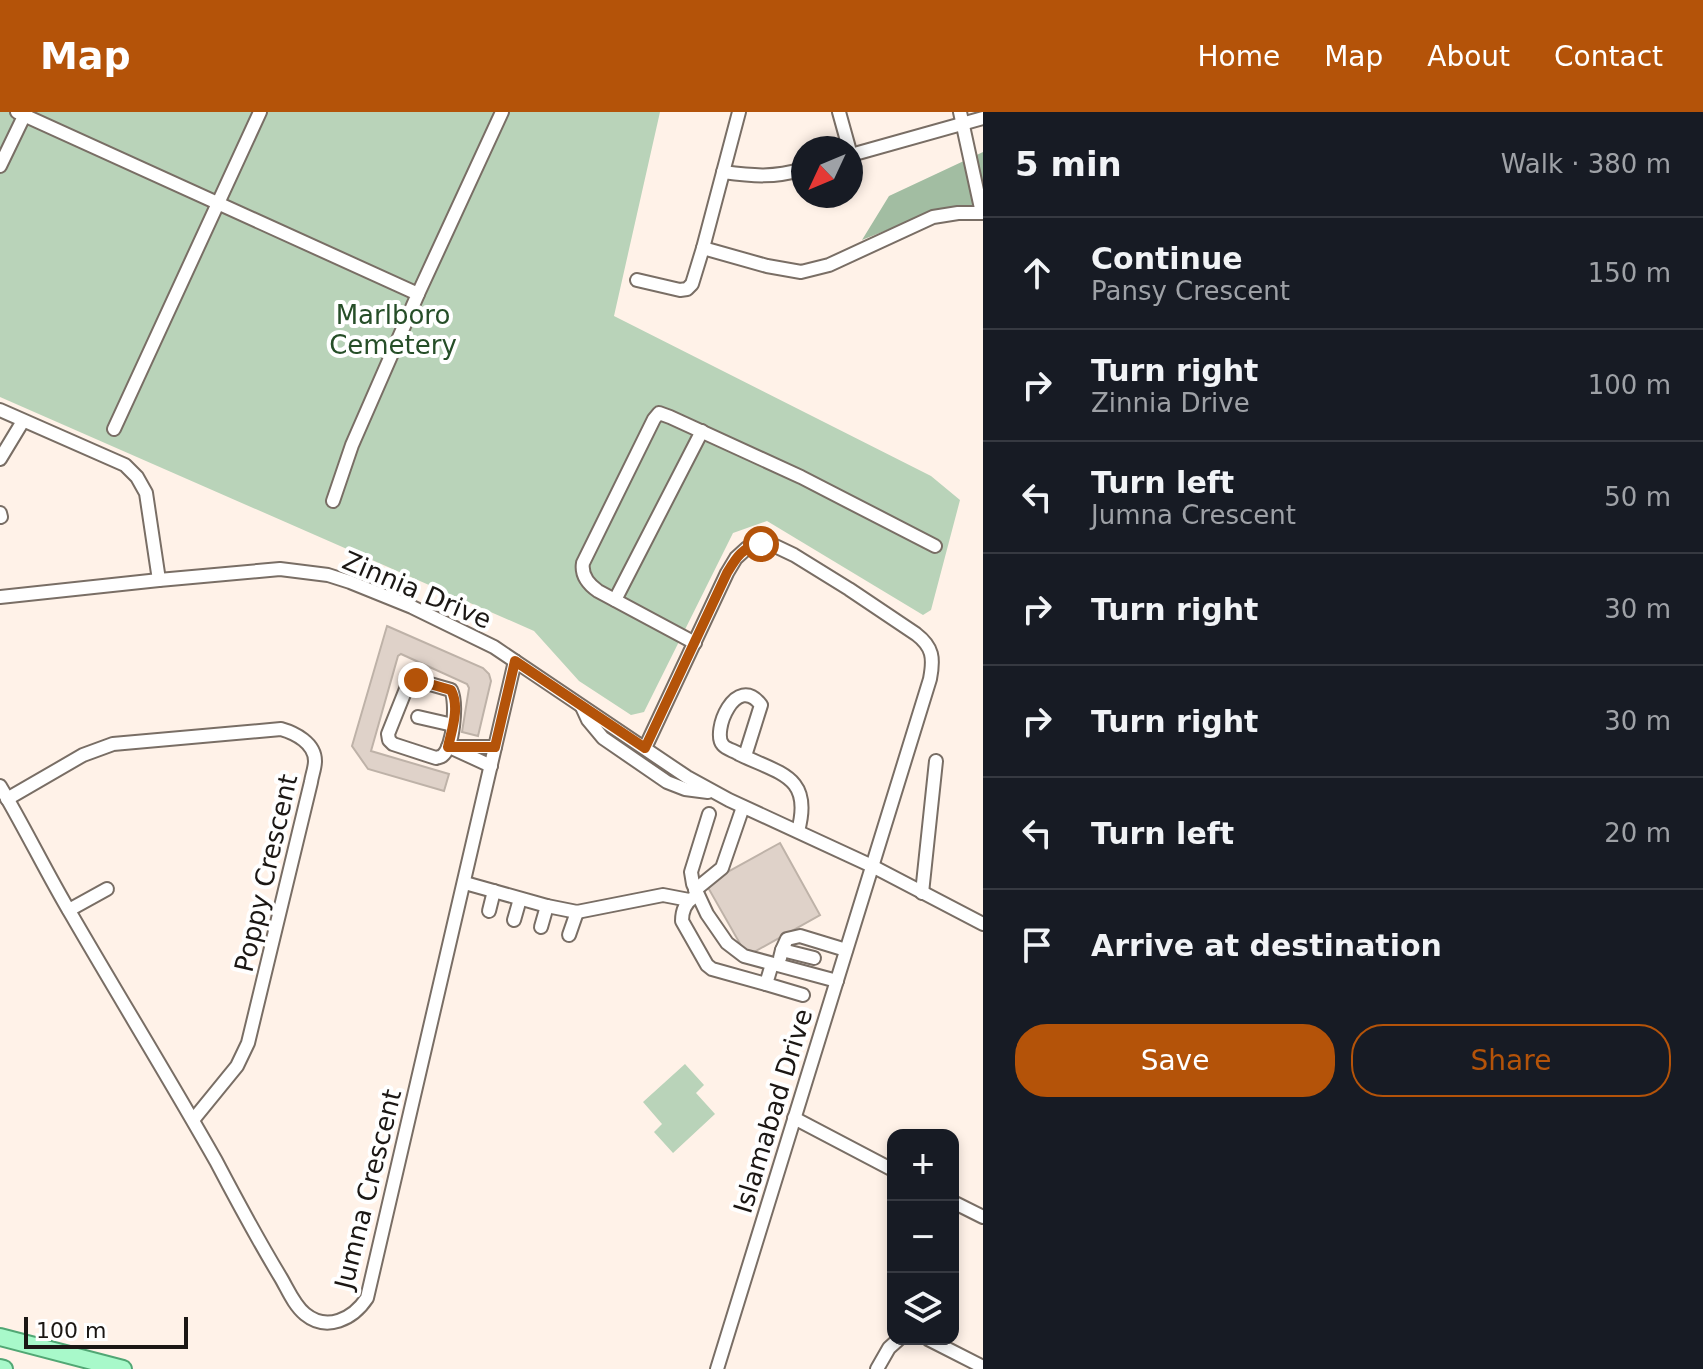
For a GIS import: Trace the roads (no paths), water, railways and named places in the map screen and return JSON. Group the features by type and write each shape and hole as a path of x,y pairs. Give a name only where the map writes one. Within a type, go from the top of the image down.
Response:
{"main road":[{"path":"0,1337 123,1369"}],"street":[{"path":"114,429 260,112"},
{"path":"333,501 352,445 502,112"},
{"path":"637,280 680,290 692,284 739,112"},
{"path":"839,112 846,136"},
{"path":"0,166 22,113 418,294"},
{"path":"703,248 801,272 829,265 933,217 982,213 962,118"},
{"path":"863,151 962,118 983,118"},
{"path":"723,172 774,176 791,172"},
{"path":"0,410 133,471 146,493 159,580"},
{"path":"695,643 592,587 584,575 583,563 659,413 801,477 935,546"},
{"path":"0,459 23,421"},
{"path":"615,600 702,431"},
{"name":"Islamabad Drive","path":"645,748 736,558 747,548 773,545 794,555 916,634 932,653 930,679 717,1369"},
{"name":"Zinnia Drive","path":"0,597 280,569 328,575 412,607 476,637 715,793 872,866 983,924"},
{"name":"Jumna Crescent","path":"0,786 298,1307 316,1320 345,1320 367,1298 515,661"},
{"path":"413,681 451,690 455,699 453,725 444,755 436,758 389,740 388,734 408,684 413,681"},
{"path":"745,756 761,705 751,696 742,695 731,702 721,727 723,746 745,756 783,773 800,792 803,802 798,831"},
{"path":"581,705 588,720 603,738 667,782 685,789 715,793"},
{"path":"418,717 453,725"},
{"name":"Poppy Crescent","path":"7,799 83,755 113,744 281,729 298,736 313,751 315,761 311,782 248,1043 237,1066 193,1120"},
{"path":"448,747 495,747"},
{"path":"448,747 491,766"},
{"path":"922,893 936,761"},
{"path":"743,807 722,868 694,895 682,913 682,921 712,969 803,995"},
{"path":"709,814 691,872 694,895 727,943 744,956 837,981"},
{"path":"465,883 577,912 663,895 694,895"},
{"path":"69,910 107,889"},
{"path":"489,911 494,891"},
{"path":"514,920 520,899"},
{"path":"541,927 547,906"},
{"path":"569,935 577,912"},
{"path":"766,984 787,939 800,936 846,950"},
{"path":"782,950 814,958"},
{"path":"794,1118 887,1167"},
{"path":"959,1205 983,1217"},
{"path":"877,1369 892,1345"},
{"path":"940,1345 983,1367"}],"park label":[{"name":"Marlboro Cemetery","path":"393,330"}]}
